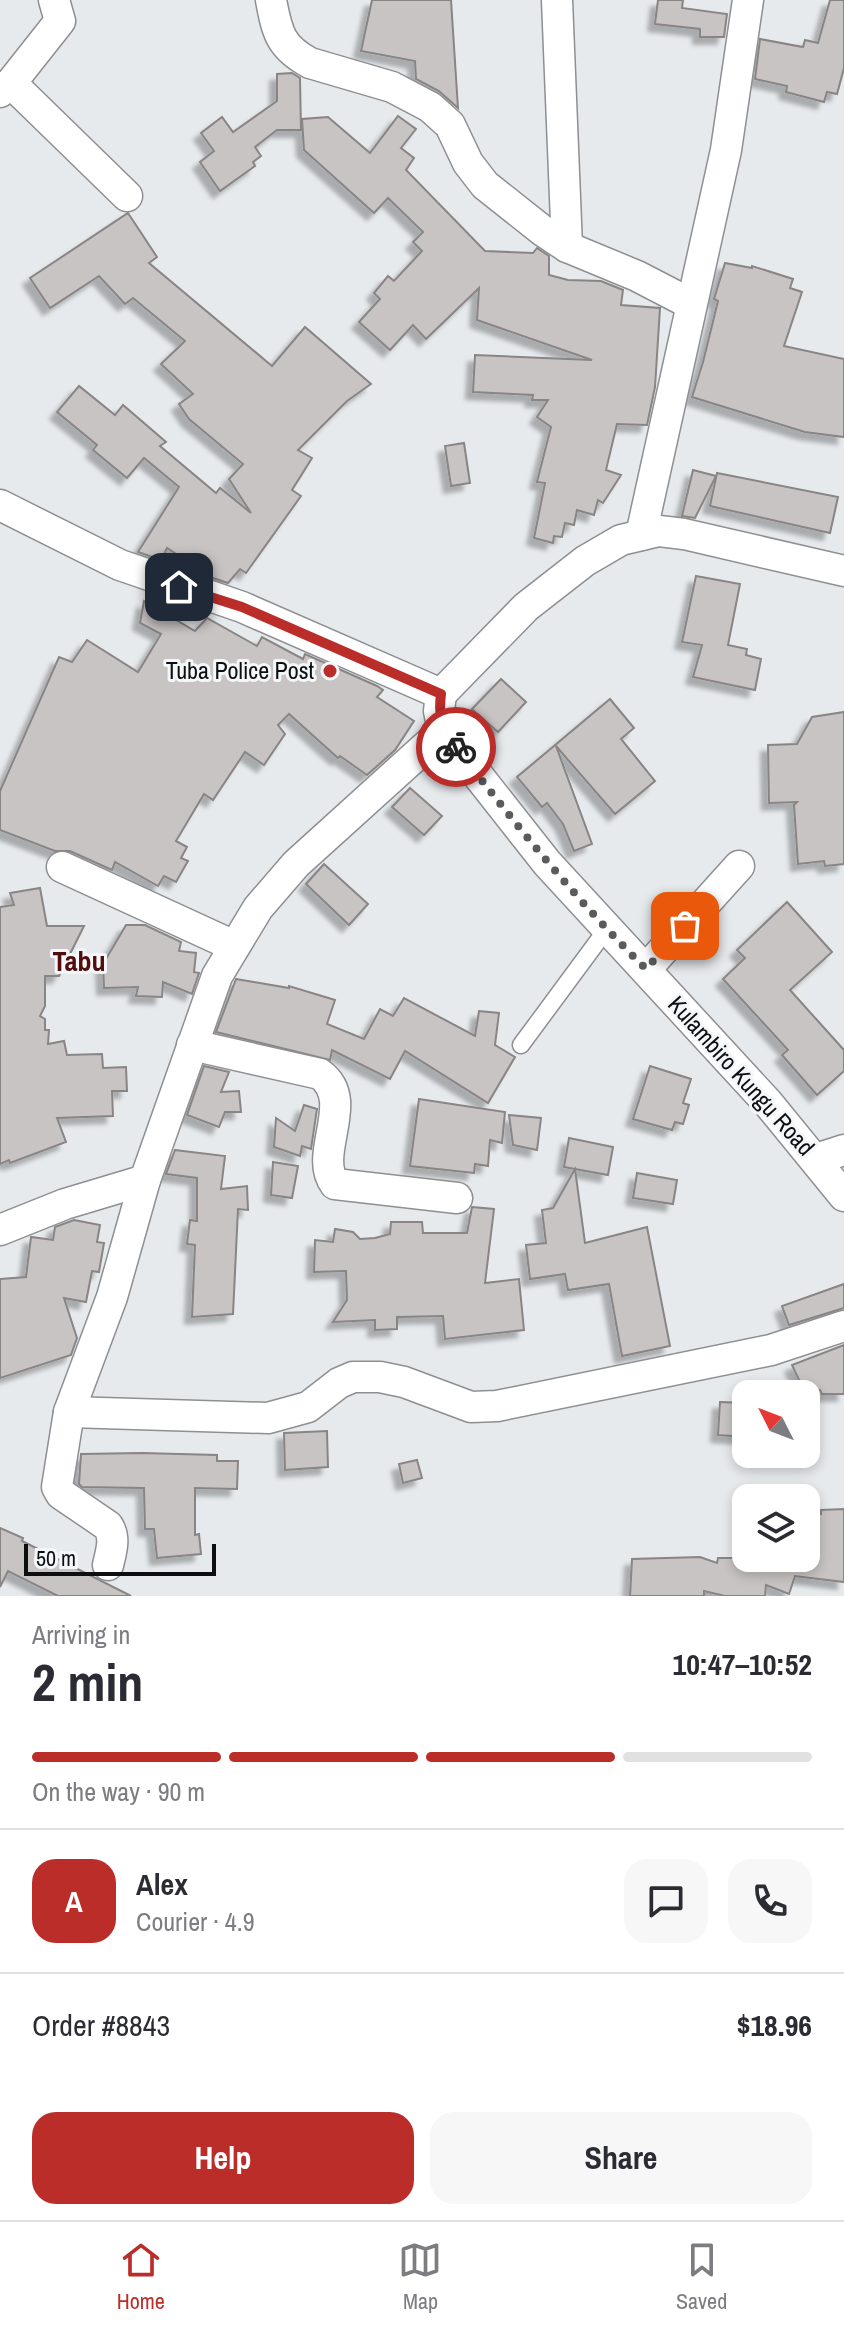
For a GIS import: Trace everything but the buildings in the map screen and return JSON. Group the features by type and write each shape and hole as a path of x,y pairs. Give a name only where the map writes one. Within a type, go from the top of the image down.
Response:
{"street":[{"path":"54,0 60,21 6,88 127,196"},
{"path":"271,0 278,36 298,56 310,63 392,87 430,107 450,125 468,163 485,185 567,247 637,276 691,304"},
{"path":"557,0 567,247"},
{"path":"641,535 726,150 748,0"},
{"path":"0,505 120,565 242,607 441,694"},
{"path":"108,1565 113,1533 108,1526 61,1494 57,1487 69,1412 112,1297 145,1180 213,986 258,908 296,864 443,731 439,711 441,694 486,645 585,561 621,540 659,531 684,534 844,571"},
{"name":"Kulambiro Kungu Road","path":"443,731 547,863 606,930 830,1154 844,1196"},
{"path":"646,969 739,866"},
{"path":"62,867 234,946"},
{"path":"192,1045 320,1074 328,1079 336,1092 329,1170 335,1184 457,1198"},
{"path":"0,1230 65,1204 145,1180"},
{"path":"69,1412 268,1418 308,1407 339,1383 353,1377 380,1377 404,1382 471,1407 497,1406 771,1350 844,1326"}],"lane":[{"path":"521,1045 606,930"}],"way so far":[{"path":"456,747 547,863 606,930 646,969 685,926"}],"place":[{"name":"Tuba Police Post","path":"330,671"}],"district":[{"name":"Tabu","path":"79,961"}],"route":[{"path":"179,587 242,607 441,694 439,711 443,731 456,747"}]}
